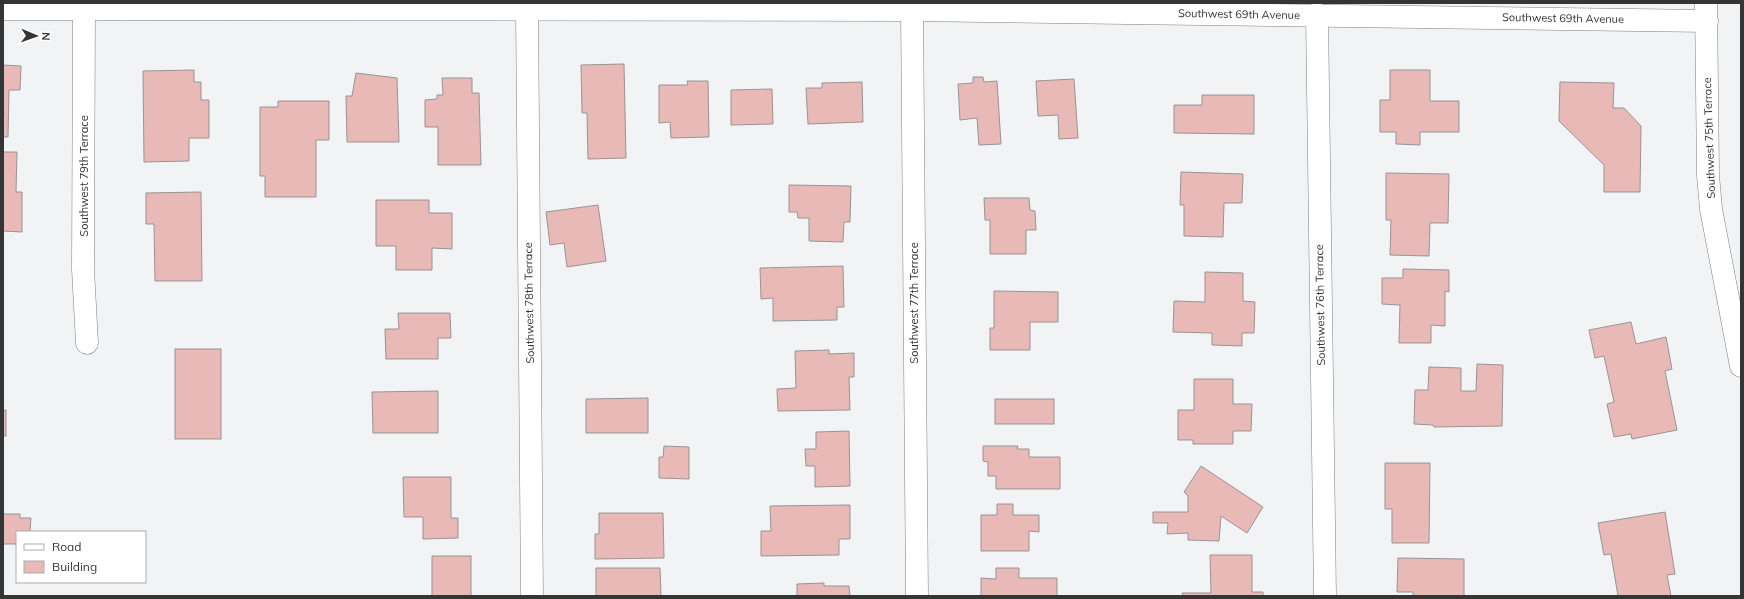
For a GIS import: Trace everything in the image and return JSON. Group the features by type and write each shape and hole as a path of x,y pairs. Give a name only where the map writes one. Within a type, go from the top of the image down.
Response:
{"street":[{"name":"Southwest 69th Avenue","path":"3,10 912,10 1317,14 1707,12"},
{"name":"Southwest 79th Terrace","path":"84,10 83,269 87,342"},
{"name":"Southwest 78th Terrace","path":"527,10 532,596"},
{"name":"Southwest 77th Terrace","path":"912,10 917,596"},
{"name":"Southwest 75th Terrace","path":"1707,12 1708,175 1711,209 1741,366"},
{"name":"Southwest 76th Terrace","path":"1317,14 1325,596"}],"building":[{"path":"624,64 626,158 588,159 587,113 582,113 581,65"},
{"path":"3,65 21,66 20,90 9,90 8,137 3,137"},
{"path":"194,70 194,82 201,82 201,100 209,100 209,138 189,138 189,161 144,162 143,71"},
{"path":"1390,70 1430,70 1430,101 1459,101 1459,132 1420,132 1420,145 1396,144 1396,132 1380,132 1380,100 1390,100"},
{"path":"356,73 397,78 399,142 347,142 346,96 352,96"},
{"path":"973,77 983,77 984,82 997,81 1001,144 979,145 977,118 960,120 958,84 973,83"},
{"path":"442,78 472,78 472,93 479,93 481,165 438,165 438,127 425,127 425,100 437,99 437,95 443,95"},
{"path":"1074,79 1078,138 1059,139 1058,115 1038,116 1036,81"},
{"path":"687,81 708,81 709,137 671,138 670,122 659,123 659,85 688,85"},
{"path":"862,82 863,122 808,124 806,88 822,88 822,83"},
{"path":"1560,82 1614,83 1613,108 1624,108 1641,126 1640,192 1604,192 1604,165 1559,121"},
{"path":"772,89 773,124 731,125 731,90"},
{"path":"1202,95 1254,95 1254,134 1174,133 1174,105 1202,105"},
{"path":"278,101 329,101 329,140 316,140 316,197 265,197 265,176 260,176 260,107 278,107"},
{"path":"3,152 17,152 16,192 22,192 22,232 3,231"},
{"path":"1181,172 1243,174 1242,203 1224,203 1223,237 1184,236 1184,205 1180,205"},
{"path":"1386,173 1449,174 1448,223 1430,223 1429,256 1390,255 1391,220 1386,220"},
{"path":"789,185 851,186 850,222 844,222 843,242 809,241 809,218 798,218 797,212 789,212"},
{"path":"201,192 202,281 155,281 154,224 146,224 146,193"},
{"path":"984,198 1029,198 1030,210 1035,211 1036,230 1026,230 1026,254 990,254 990,220 985,220"},
{"path":"376,200 429,200 429,213 452,213 452,249 432,248 432,270 396,270 396,246 376,246"},
{"path":"598,205 606,261 567,267 564,243 550,245 546,212"},
{"path":"843,266 844,307 837,307 837,320 773,321 773,298 761,299 760,268"},
{"path":"1403,269 1449,270 1449,292 1445,291 1445,326 1431,325 1431,343 1399,343 1400,305 1382,304 1382,278 1403,278"},
{"path":"1205,272 1243,273 1243,301 1255,302 1254,333 1242,333 1242,346 1212,345 1212,333 1173,332 1174,301 1205,302"},
{"path":"994,291 1058,292 1058,322 1030,322 1030,350 990,350 990,328 994,328"},
{"path":"398,313 450,313 451,338 438,338 438,359 386,359 385,329 399,329"},
{"path":"1631,322 1636,344 1666,337 1672,369 1665,371 1677,430 1632,439 1631,434 1614,437 1607,404 1614,402 1604,356 1595,358 1589,330"},
{"path":"175,349 221,349 221,439 175,439"},
{"path":"829,350 829,354 854,353 854,377 849,377 850,410 778,411 777,389 796,388 795,351"},
{"path":"1477,364 1503,365 1502,426 1434,427 1433,425 1414,424 1415,390 1428,390 1429,367 1461,368 1461,391 1476,391"},
{"path":"1194,379 1233,379 1233,404 1252,404 1251,431 1233,431 1233,444 1193,444 1193,440 1178,440 1178,410 1194,410"},
{"path":"438,391 438,433 373,433 372,392"},
{"path":"648,398 648,433 586,433 586,399"},
{"path":"995,399 1054,399 1054,424 995,424"},
{"path":"3,410 6,410 6,436 3,436"},
{"path":"849,431 850,486 815,487 815,466 806,466 805,449 816,449 816,432"},
{"path":"664,446 689,447 689,479 659,478 659,457 663,457"},
{"path":"983,446 1018,446 1017,449 1029,449 1029,457 1060,457 1060,489 996,489 996,476 988,476 988,462 983,461"},
{"path":"1385,463 1430,463 1429,543 1392,543 1392,509 1385,509"},
{"path":"1201,466 1263,507 1247,533 1221,516 1219,541 1188,540 1188,533 1167,534 1168,523 1153,523 1153,512 1188,512 1188,496 1184,492"},
{"path":"403,477 451,477 451,518 458,518 458,538 423,539 423,517 404,517"},
{"path":"997,504 1013,504 1013,515 1039,515 1039,532 1029,531 1029,551 981,551 981,515 997,515"},
{"path":"850,505 850,539 839,539 839,555 761,556 761,531 771,531 770,506"},
{"path":"1665,512 1675,574 1667,575 1671,596 1618,596 1611,554 1604,555 1598,523"},
{"path":"599,513 663,513 664,558 595,559 595,534 599,534"},
{"path":"3,514 20,514 20,518 31,518 30,531 16,531 16,544 3,544"},
{"path":"1210,555 1252,555 1252,592 1263,592 1263,596 1183,596 1182,593 1211,593"},
{"path":"432,556 471,556 471,596 432,596"},
{"path":"1398,558 1464,559 1464,596 1413,596 1413,592 1397,592"},
{"path":"596,568 660,568 661,596 596,596"},
{"path":"996,568 1019,568 1019,578 1057,578 1057,596 981,596 981,578 996,579"},
{"path":"824,583 824,586 849,586 850,596 797,596 797,584"}]}
